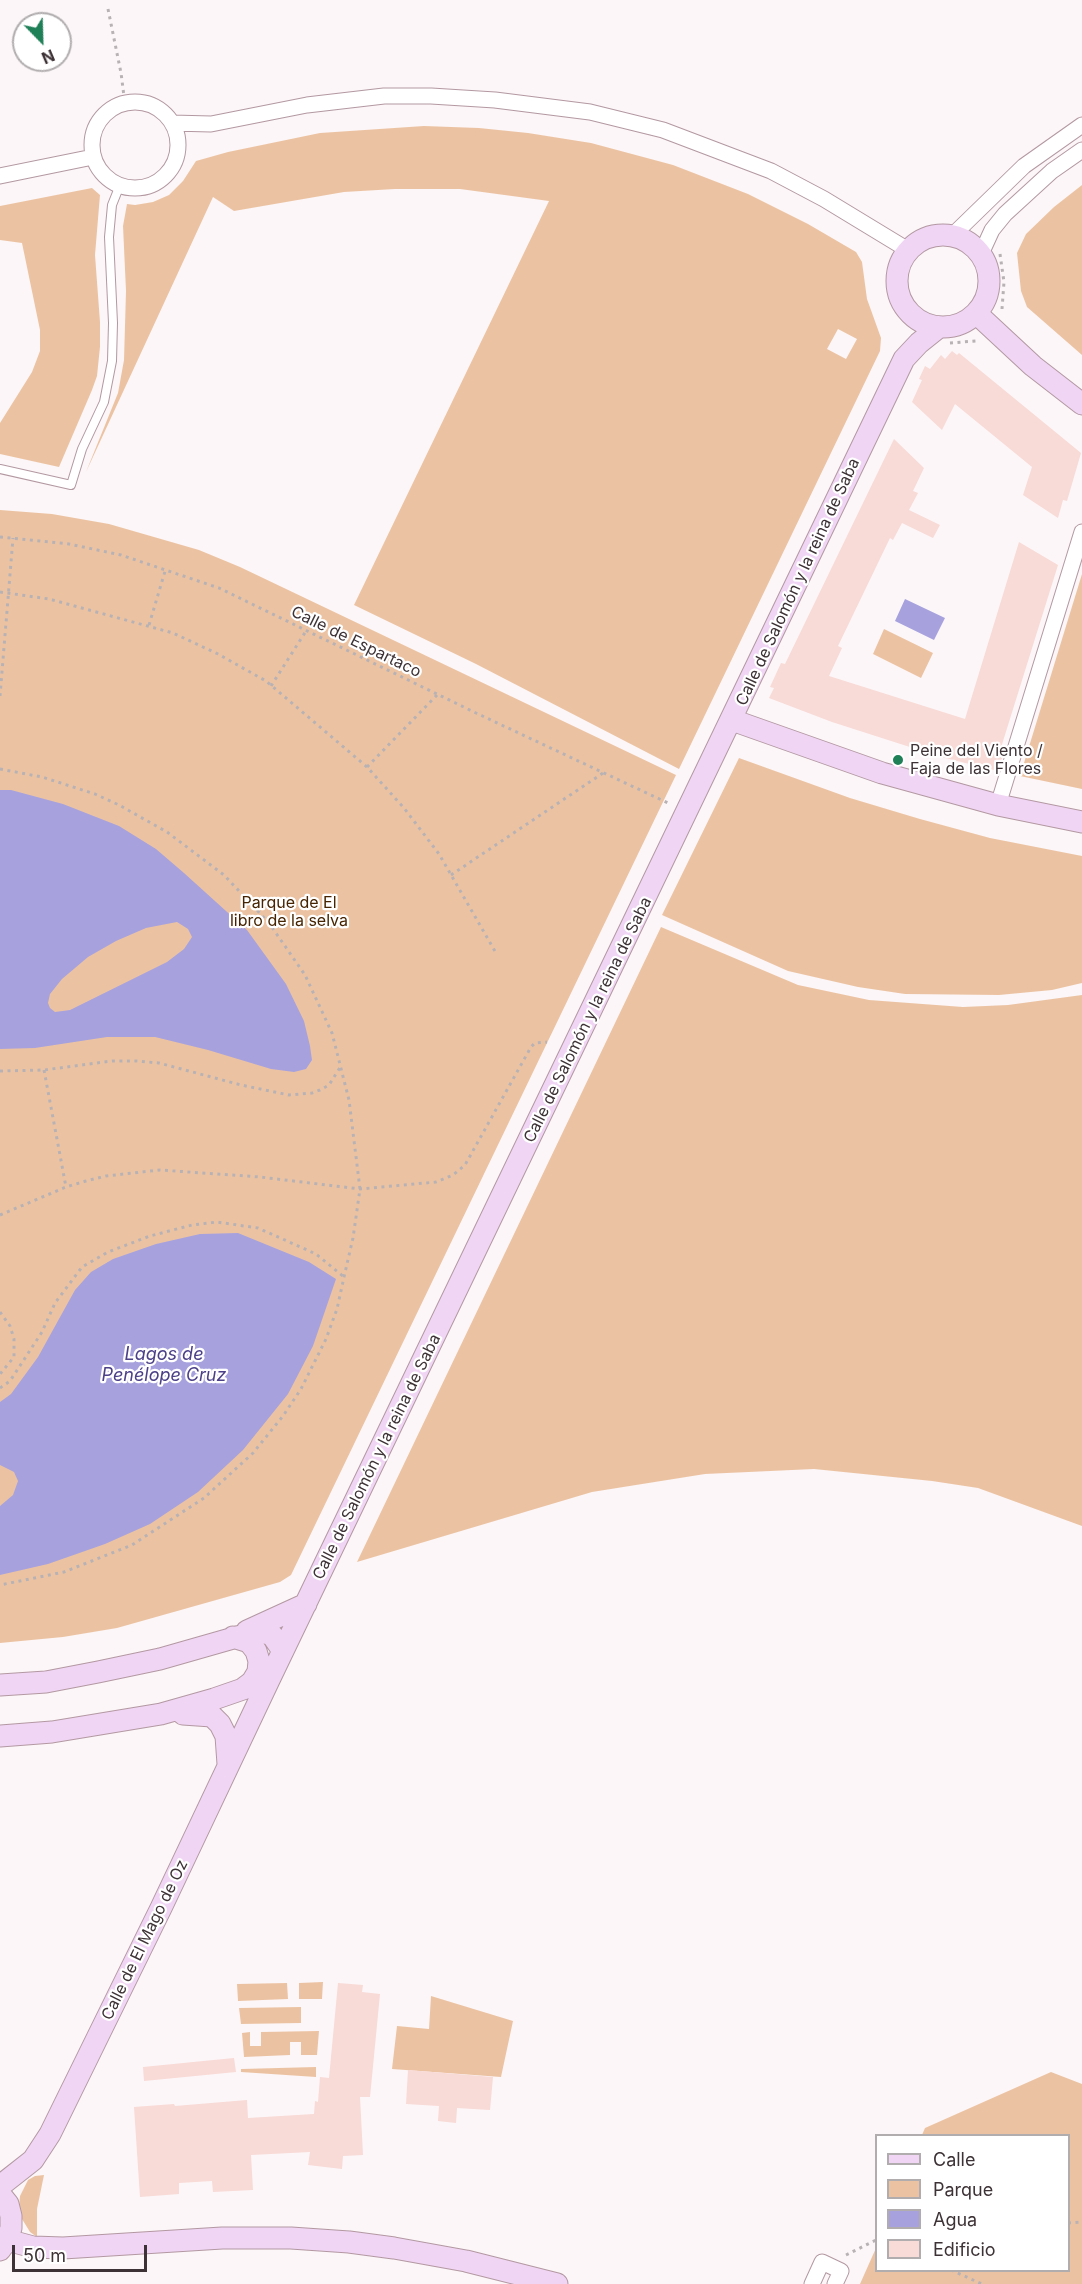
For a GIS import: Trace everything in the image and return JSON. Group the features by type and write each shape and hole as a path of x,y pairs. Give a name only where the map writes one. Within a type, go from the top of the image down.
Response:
{"street":[{"path":"172,123 211,124 307,105 384,96 495,100 590,112 663,130 771,171 824,198 908,250"},
{"path":"125,104 146,104 156,108 172,123 177,135 178,148 174,161 168,172 158,181 146,187 133,188 120,185 103,174 93,157 92,143 95,130 102,118 112,109 125,104"},
{"path":"953,235 1024,166 1082,125"},
{"path":"991,251 953,235 934,235 915,243 903,258 897,275 898,293 906,310 921,322 939,327 959,324 976,314 985,300 989,284 988,268 991,251 992,230 1005,214 1052,171 1082,150"},
{"path":"0,176 93,157"},
{"name":"Calle de Salomón y la reina de Saba","path":"904,359 906,310"},
{"path":"976,314 1032,366 1082,404"},
{"name":"Calle de Salomón y la reina de Saba","path":"269,1680 904,359 939,327"},
{"path":"998,805 1082,532"},
{"path":"732,720 882,773 998,805 1082,822"},
{"path":"233,1637 306,1604"},
{"path":"0,1685 46,1682 98,1672 160,1659 258,1631 272,1635 283,1651"},
{"path":"233,1637 249,1642 256,1651 259,1661 258,1672 252,1682 244,1688"},
{"path":"0,1736 52,1732 161,1714 269,1680"},
{"name":"Calle de El Mago de Oz","path":"0,2186 26,2167 44,2146 161,1908 269,1680"},
{"path":"161,1714 212,1716 220,1724 226,1736 228,1765"},
{"path":"0,2194 8,2204 11,2216 11,2228 4,2246 63,2248 222,2238 291,2238 394,2248 466,2261 557,2284"},
{"path":"812,2284 822,2262 841,2271 835,2284"}],"lane":[{"path":"0,469 71,485 82,449 104,402 112,361 109,237 112,205 120,185"}],"path":[{"path":"108,9 125,104"},
{"path":"991,251 1004,282 1002,304 1004,314"},
{"name":"Calle de Espartaco","path":"0,537 69,544 121,555 166,568 219,588 437,695 688,812"},
{"path":"0,696 13,538"},
{"path":"149,625 166,568"},
{"path":"0,592 49,599 173,633 218,654 271,686 367,767 404,808 439,854 496,953"},
{"path":"271,686 306,631"},
{"path":"367,767 437,695"},
{"path":"0,769 71,785 119,805 185,844 247,898 289,949 316,997 332,1033 351,1111 360,1189 353,1238 337,1309 310,1376 273,1429 231,1474 180,1515 132,1545 64,1572 0,1585"},
{"path":"451,875 603,773"},
{"path":"0,1215 66,1187 106,1176 160,1170 236,1175 360,1189 436,1182 453,1175 465,1165 531,1047 535,1043 548,1042"},
{"path":"0,1071 44,1070 112,1060 138,1060 241,1085 288,1095 299,1095 312,1093 329,1085 341,1064"},
{"path":"44,1070 66,1187"},
{"path":"0,1388 10,1381 42,1332 55,1303 82,1267 108,1252 171,1230 217,1222 258,1228 316,1254 345,1276"},
{"path":"0,1312 10,1326 14,1340 14,1357 0,1374"},
{"path":"14,1357 21,1364"},
{"path":"841,2257 875,2240"},
{"path":"953,2272 982,2284"}],"green space":[{"path":"424,126 479,128 591,143 673,165 748,194 808,224 856,252 862,262 867,299 881,338 880,351 679,769 476,664 354,605 549,201 460,189 395,189 344,192 234,211 213,197 86,472 118,393 124,360 126,291 123,226 127,204 153,202 169,195 183,181 196,161 320,133","holes":["838,329 857,339 846,359 827,349"]},
{"path":"1082,185 1082,355 1027,307 1021,291 1017,253 1026,234 1054,207"},
{"path":"92,188 100,195 95,255 100,322 97,376 59,467 0,454 0,423 32,372 40,351 40,330 22,243 0,240 0,206"},
{"name":"Parque de El libro de la selva","path":"0,510 52,514 109,524 199,550 240,567 676,775 291,1575 280,1582 117,1628 63,1637 0,1643"},
{"path":"1082,574 1082,789 1020,776"},
{"path":"884,629 933,653 921,678 873,654"},
{"path":"739,758 850,798 920,819 990,838 1082,856 1082,983 1052,990 999,995 905,994 858,987 788,971 662,915"},
{"path":"661,927 798,985 869,1000 963,1007 1008,1005 1082,995 1082,1526 978,1488 932,1481 814,1469 705,1474 592,1492 357,1562"},
{"path":"323,1982 322,1999 299,1999 299,1983"},
{"path":"287,1983 288,1999 238,2001 237,1984"},
{"path":"431,1996 513,2021 501,2077 392,2069 397,2026 429,2029"},
{"path":"301,2007 301,2023 241,2024 239,2008"},
{"path":"319,2031 317,2055 301,2055 301,2042 290,2042 290,2055 244,2057 242,2033 250,2032 250,2046 261,2046 261,2032"},
{"path":"316,2067 316,2077 241,2072 241,2069"},
{"path":"1051,2072 1082,2084 1082,2284 860,2284 875,2250 875,2272 1070,2272 1070,2134 922,2134 925,2128"},
{"path":"44,2175 37,2209 37,2237 30,2232 22,2219 19,2206 20,2196 28,2180"}],"water":[{"path":"905,599 945,618 934,640 895,621"},
{"path":"0,790 11,790 63,804 119,826 156,849 184,873 247,930 286,984 304,1021 312,1060 306,1069 294,1072 271,1069 155,1037 107,1037 35,1048 0,1049","holes":["177,922 188,929 192,937 184,949 167,962 70,1010 55,1012 50,1008 48,1003 50,994 62,979 88,957 146,928"]},
{"name":"Lagos de Penélope Cruz","path":"238,1233 309,1262 336,1279 313,1346 288,1394 243,1450 198,1492 150,1524 105,1544 48,1564 0,1575 0,1506 13,1495 18,1481 14,1472 0,1465 0,1402 11,1394 38,1357 75,1290 91,1272 113,1259 156,1244 200,1234"}],"building":[{"path":"952,351 957,355 959,353 1081,453 1067,501 1063,500 1058,518 1023,495 1032,467 955,404 942,430 912,402 922,380 919,379 925,366 930,369 941,355 945,359"},
{"path":"894,439 924,468 913,491 918,493 909,510 940,525 933,538 902,523 893,540 890,538 838,646 842,648 829,676 965,719 1019,542 1058,565 999,754 1003,755 998,771 941,757 832,722 769,698 774,688 770,687 781,663 785,664"},
{"path":"338,1983 363,1985 362,1992 380,1994 370,2097 360,2097 363,2155 343,2156 342,2169 308,2165 310,2152 251,2155 253,2190 213,2192 212,2181 179,2183 179,2194 140,2197 134,2107 247,2100 248,2118 314,2114 315,2101 318,2102 320,2077 329,2078"},
{"path":"234,2058 236,2072 144,2081 143,2067"},
{"path":"408,2070 493,2077 490,2110 457,2108 456,2123 438,2121 439,2106 406,2104"}],"place":[{"name":"Peine del Viento / Faja de las Flores","path":"898,760"}]}
